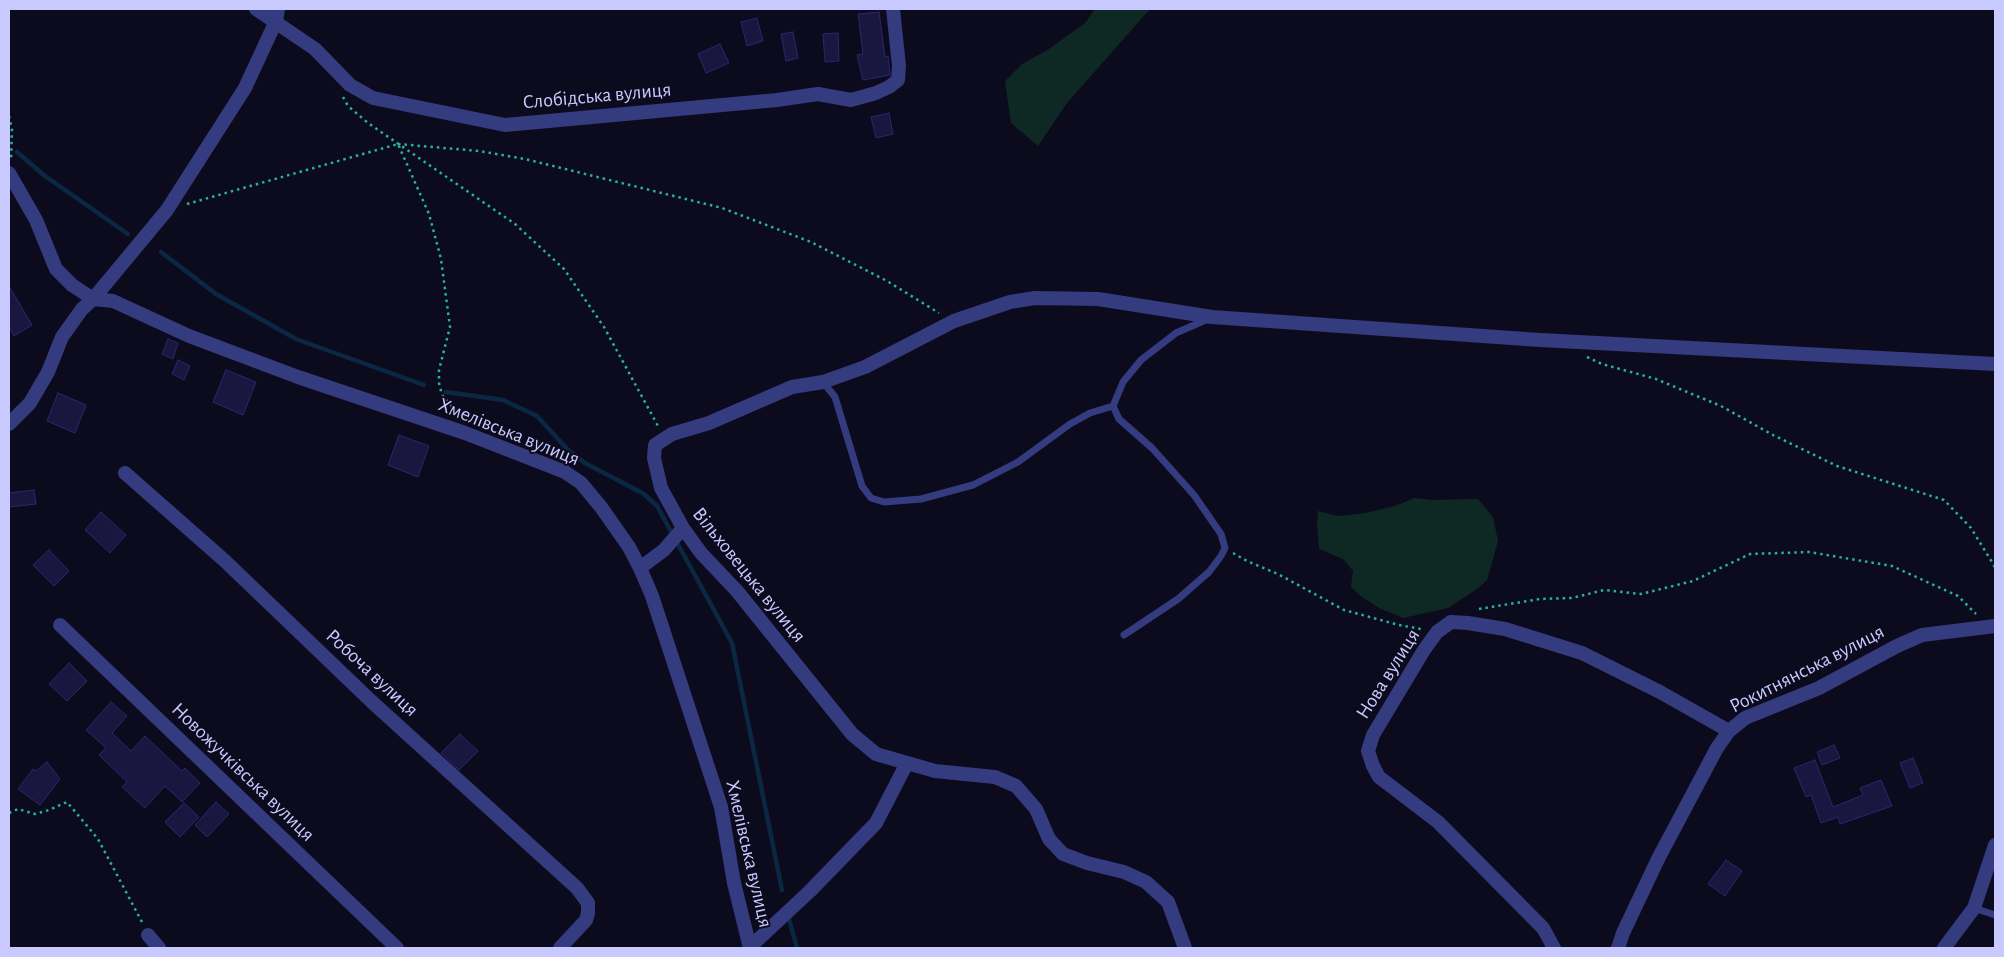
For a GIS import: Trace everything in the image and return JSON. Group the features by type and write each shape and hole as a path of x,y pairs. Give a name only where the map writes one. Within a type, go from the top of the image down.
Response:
{"street":[{"name":"Слобідська вулиця","path":"256,9 277,15 315,49 350,85 373,98 505,125 777,100 818,94 850,100 876,93 898,80 899,66 893,9"},
{"path":"9,424 30,403 48,372 62,337 82,309 93,299 167,210 245,88 277,15"},
{"path":"10,174 36,220 56,269 72,285 93,299"},
{"path":"665,438 718,419 792,387 823,382 865,367 954,321 1010,302 1035,298 1098,299 1212,317 1540,340 1995,364"},
{"name":"Хмелівська вулиця","path":"93,299 113,301 189,336 298,377 465,432 566,472 581,482 629,547 640,568 663,629 721,807 734,883 750,948"},
{"name":"Вільховецька вулиця","path":"665,438 655,445 654,458 661,488 681,531 737,591 852,734 876,754 935,771 995,777 1016,786 1036,809 1049,839 1064,854 1087,863 1124,872 1146,882 1168,902 1185,948"},
{"name":"Робоча вулиця","path":"125,473 225,561 378,708 577,888 588,903 588,913 586,920 560,948"},
{"path":"640,568 664,550 681,531"},
{"name":"Нова вулиця","path":"1554,948 1543,928 1438,822 1379,777 1373,766 1368,751 1373,735 1424,650 1437,632 1451,622 1468,623 1505,630 1582,653 1660,692 1729,731"},
{"name":"Новожучківська вулиця","path":"60,625 397,948"},
{"name":"Рокитнянська вулиця","path":"1618,948 1623,933 1658,859 1717,748 1729,731 1745,718 1820,688 1897,646 1922,635 1992,626"},
{"path":"750,948 810,891 876,823 907,763"},
{"path":"1944,948 1974,908 1995,844"},
{"path":"148,934 159,948"}],"lane":[{"path":"1124,635 1178,599 1209,572 1221,556 1224,548 1222,534 1194,494 1152,448 1119,419 1113,406 1123,382 1141,360 1176,333 1212,317"},
{"path":"823,382 835,397 862,486 871,498 884,502 921,499 973,485 1018,462 1070,424 1090,413 1113,406"},
{"path":"1974,908 1995,915"}],"path":[{"path":"339,90 348,106 368,124 515,224 564,269 604,327 665,438"},
{"path":"9,116 12,130 10,174"},
{"path":"398,144 429,214 441,259 450,327 439,370 439,383 442,395 458,413 465,432"},
{"path":"167,210 398,144 479,151 525,160 722,208 811,242 887,281 954,321"},
{"path":"1586,357 1602,364 1656,379 1721,406 1773,435 1837,466 1944,500 1971,528 1995,567"},
{"path":"1224,548 1246,561 1278,574 1344,610 1399,625 1437,632"},
{"path":"1472,611 1540,599 1572,598 1604,590 1641,594 1693,581 1750,554 1809,552 1892,566 1958,596 1992,626"},
{"path":"9,813 18,809 35,814 67,802 98,839 148,934"}],"green space":[{"path":"1095,9 1150,9 1067,103 1038,146 1011,123 1005,81 1022,64 1049,49 1085,23"},
{"path":"1414,498 1432,500 1478,499 1493,517 1498,541 1487,580 1477,589 1448,608 1403,618 1379,608 1362,597 1351,587 1353,571 1343,559 1319,549 1318,511 1338,516 1366,513 1398,505"}],"building":[{"path":"879,12 885,57 888,56 890,75 863,80 857,55 863,54 858,14"},
{"path":"757,18 763,41 747,46 741,22"},
{"path":"793,32 798,58 786,61 781,34"},
{"path":"838,33 839,61 825,62 823,34"},
{"path":"720,44 729,63 706,73 698,54"},
{"path":"889,113 893,134 876,138 871,117"},
{"path":"9,286 32,325 14,336 9,327"},
{"path":"168,339 178,343 173,359 162,354"},
{"path":"178,360 190,366 184,380 172,374"},
{"path":"226,370 256,382 243,415 213,402"},
{"path":"58,393 86,405 75,433 47,421"},
{"path":"399,435 429,446 418,477 388,465"},
{"path":"34,490 36,504 9,507 9,493"},
{"path":"101,512 126,535 110,553 85,530"},
{"path":"49,550 69,571 54,586 33,565"},
{"path":"69,663 87,681 67,701 49,684"},
{"path":"111,702 127,716 112,733 131,751 145,736 182,771 185,768 200,783 182,802 165,786 145,808 122,787 127,782 99,755 106,748 86,730"},
{"path":"460,734 478,751 459,770 441,753"},
{"path":"1834,745 1840,758 1822,765 1817,752"},
{"path":"1913,758 1923,783 1910,788 1900,763"},
{"path":"1815,760 1833,807 1863,795 1860,788 1881,780 1892,806 1840,824 1838,817 1821,823 1811,795 1806,797 1794,768"},
{"path":"47,762 60,779 40,805 18,789 33,769 36,771"},
{"path":"216,802 229,814 207,837 195,825"},
{"path":"184,803 199,817 180,837 165,822"},
{"path":"1726,860 1742,871 1725,896 1708,884"}],"waterway":[{"path":"17,152 45,176 128,234"},
{"path":"161,252 216,294 296,339 424,385"},
{"path":"446,392 503,400 537,416 568,450 585,463 644,494 657,506 732,643 782,890"},
{"path":"789,919 797,948"}]}
